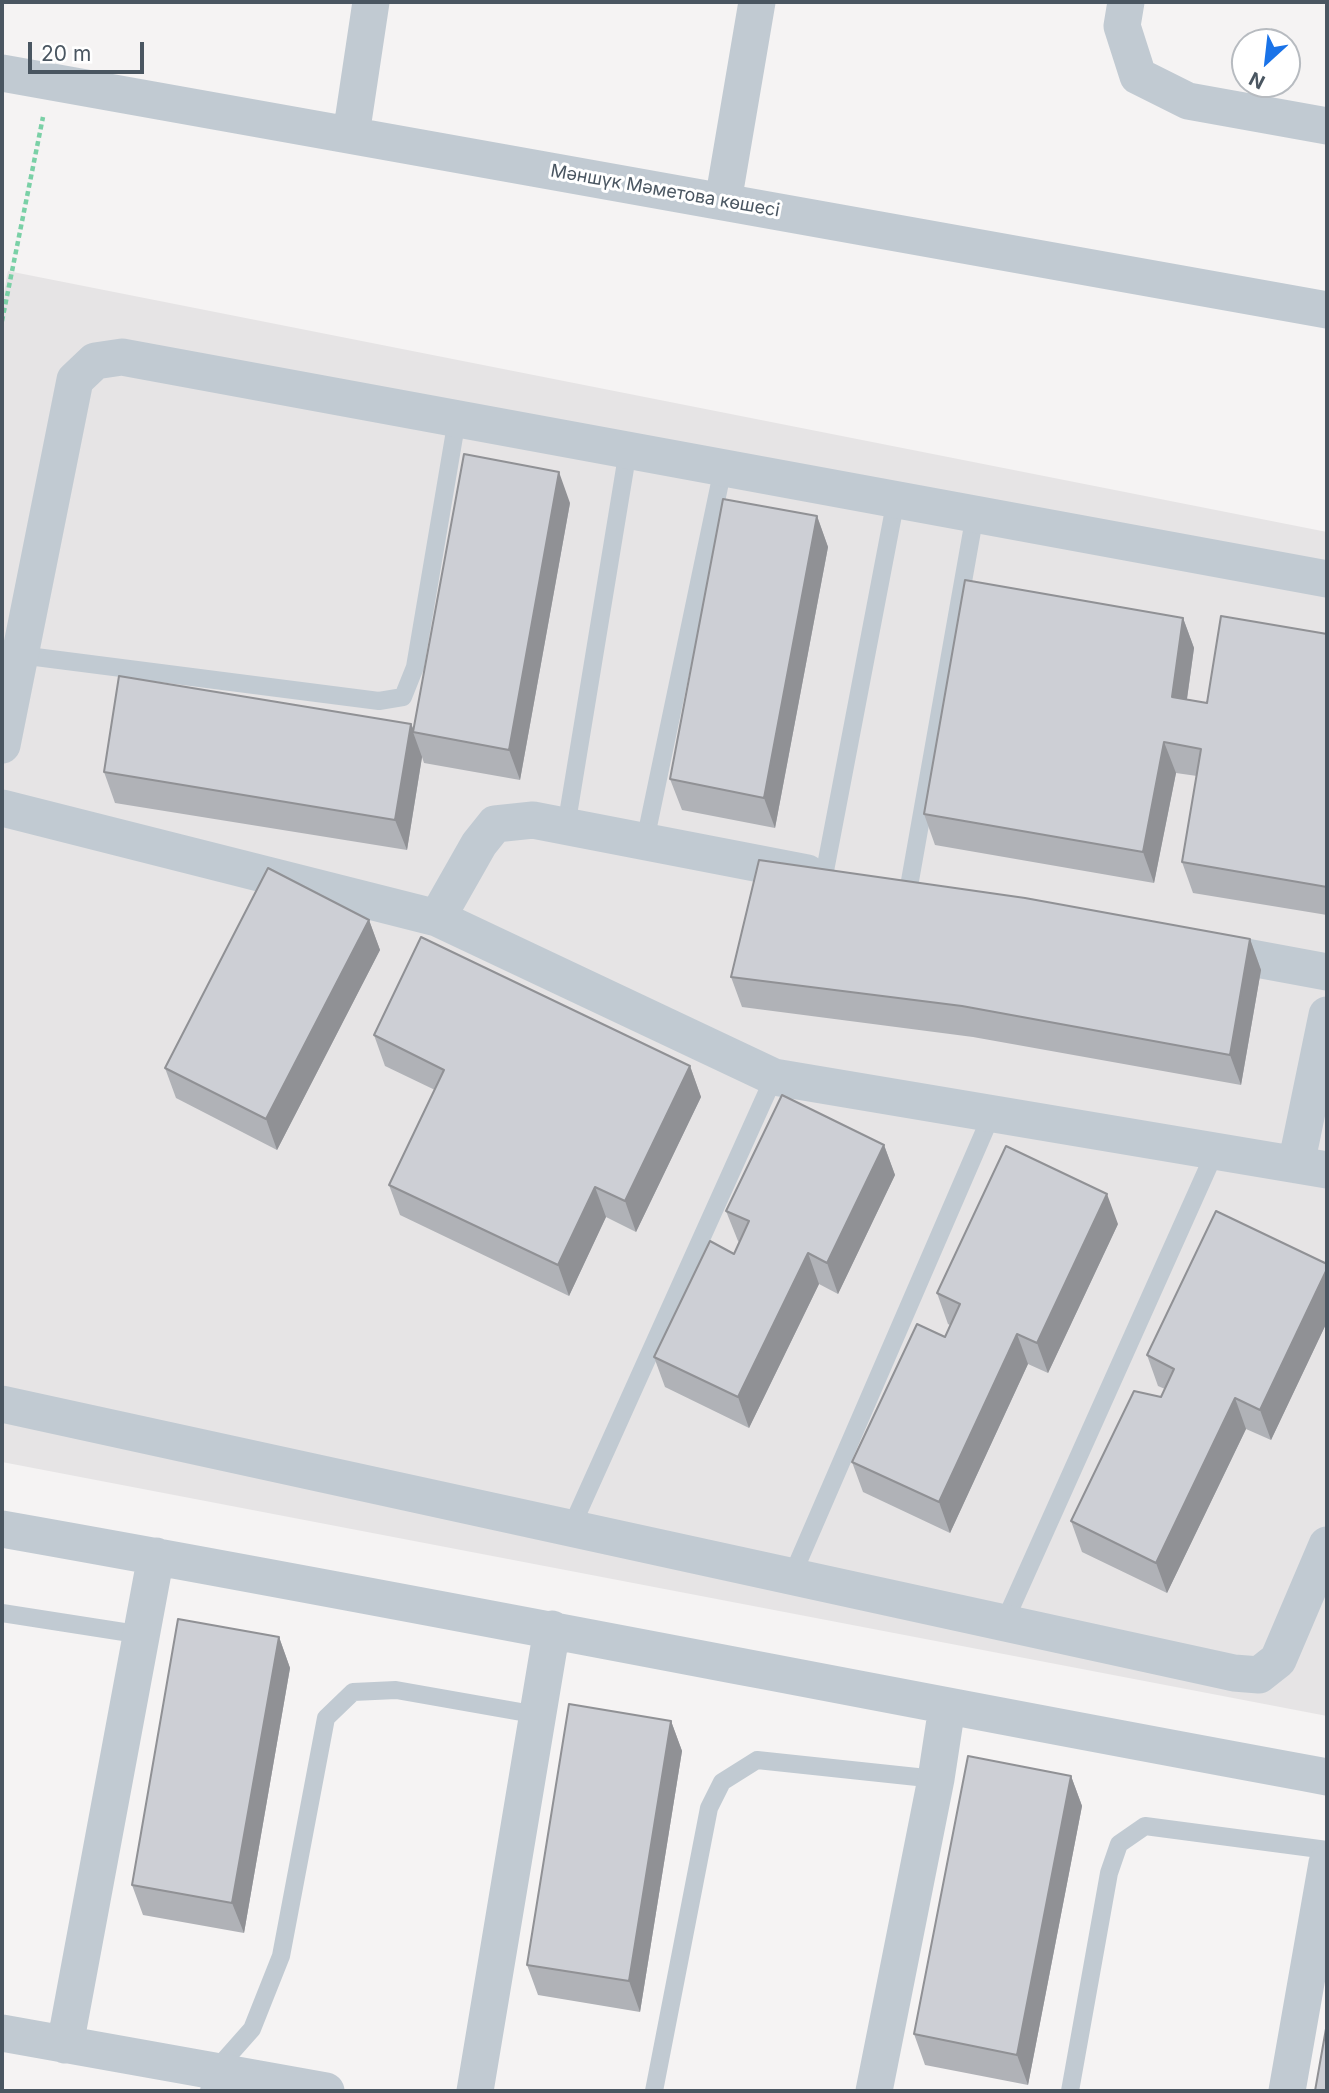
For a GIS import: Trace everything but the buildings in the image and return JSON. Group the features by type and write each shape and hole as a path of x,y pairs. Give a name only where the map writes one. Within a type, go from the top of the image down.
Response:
{"street":[{"path":"351,135 371,2"},
{"path":"723,202 757,2"},
{"path":"1126,2 1122,26 1138,76 1188,101 1327,126"},
{"name":"Мәншүк Мәметова көшесі","path":"2,73 1327,310"},
{"path":"2,745 75,380 95,361 122,357 1327,579"},
{"path":"2,808 437,918 774,1077 991,1116 1311,1167 1327,1015"},
{"path":"437,918 479,844 495,824 533,820 922,895"},
{"path":"1179,944 1327,972"},
{"path":"2,1404 1004,1623 1259,1675 1278,1660 1327,1545"},
{"path":"2,1529 552,1629 947,1707 1327,1777"},
{"path":"65,2045 156,1556"},
{"path":"475,2091 552,1629"},
{"path":"874,2091 936,1779 947,1707"},
{"path":"1287,2091 1327,1863"},
{"path":"2,2033 65,2045 211,2082 326,2091"}],"lane":[{"path":"20,655 379,701 403,697 415,667 457,419"},
{"path":"566,827 628,450"},
{"path":"645,841 723,468"},
{"path":"824,876 895,499"},
{"path":"922,895 975,514"},
{"path":"570,1528 774,1077"},
{"path":"792,1577 991,1116"},
{"path":"1004,1623 1214,1152"},
{"path":"2,1613 143,1635"},
{"path":"211,2082 252,2029 281,1956 326,1718 353,1692 396,1690 538,1715"},
{"path":"654,2091 709,1808 722,1782 757,1760 936,1779"},
{"path":"1070,2091 1109,1873 1119,1844 1145,1826 1327,1850"}],"path":[{"path":"2,321 50,82"}],"shaded area":[{"path":"8,271 1327,532 1327,1716 2,1462 2,302"}]}
